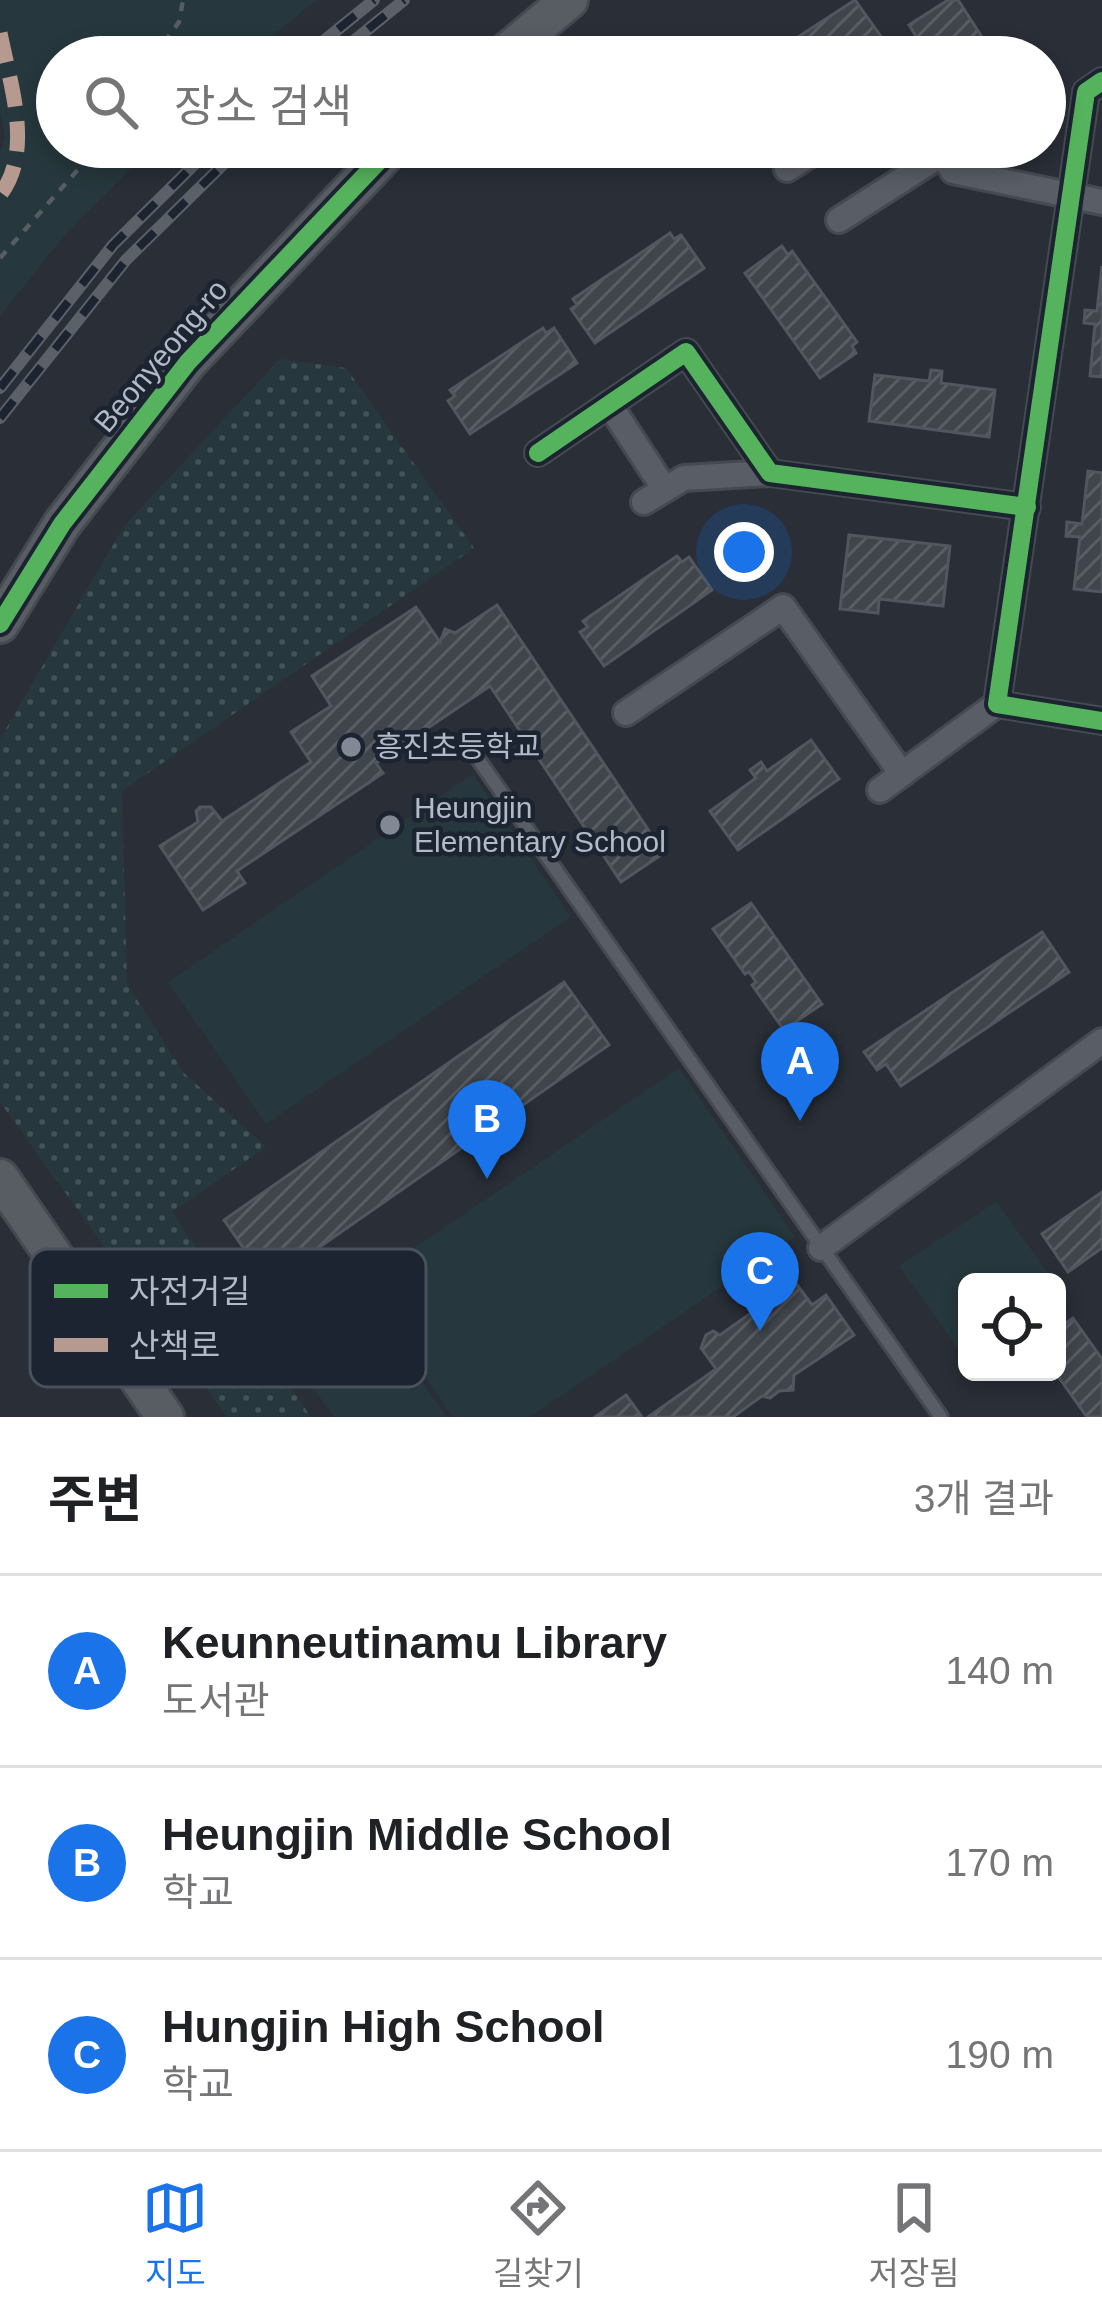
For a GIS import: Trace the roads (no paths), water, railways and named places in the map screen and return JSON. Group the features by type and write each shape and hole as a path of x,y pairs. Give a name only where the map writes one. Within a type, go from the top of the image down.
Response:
{"street":[{"path":"526,36 569,0"},
{"path":"998,704 1086,92 1102,82"},
{"name":"Beonyeong-ro","path":"0,655 5,611 62,524 188,362 368,168"},
{"path":"838,220 914,168"},
{"path":"950,168 1102,202"},
{"path":"538,453 686,352 770,472"},
{"path":"609,404 654,495 684,478 770,472 1027,507"},
{"path":"626,713 782,607 902,774"},
{"path":"880,790 998,704 1102,721"},
{"path":"821,1248 1102,1040"},
{"path":"0,1178 47,1249"},
{"path":"0,1231 39,1238"},
{"path":"144,1387 165,1417"}],"lane":[{"path":"466,742 941,1417"}],"railway":[{"path":"330,36 374,0"},
{"path":"360,36 404,0"},
{"path":"0,388 113,245 191,168"},
{"path":"0,418 126,260 220,168"}],"place":[{"name":"흥진초등학교","path":"351,747"},
{"name":"Heungjin Elementary School","path":"390,825"},
{"name":"Keunneutinamu Library","path":"800,1121"},
{"name":"Heungjin Middle School","path":"487,1179"},
{"name":"Hungjin High School","path":"760,1331"}]}
